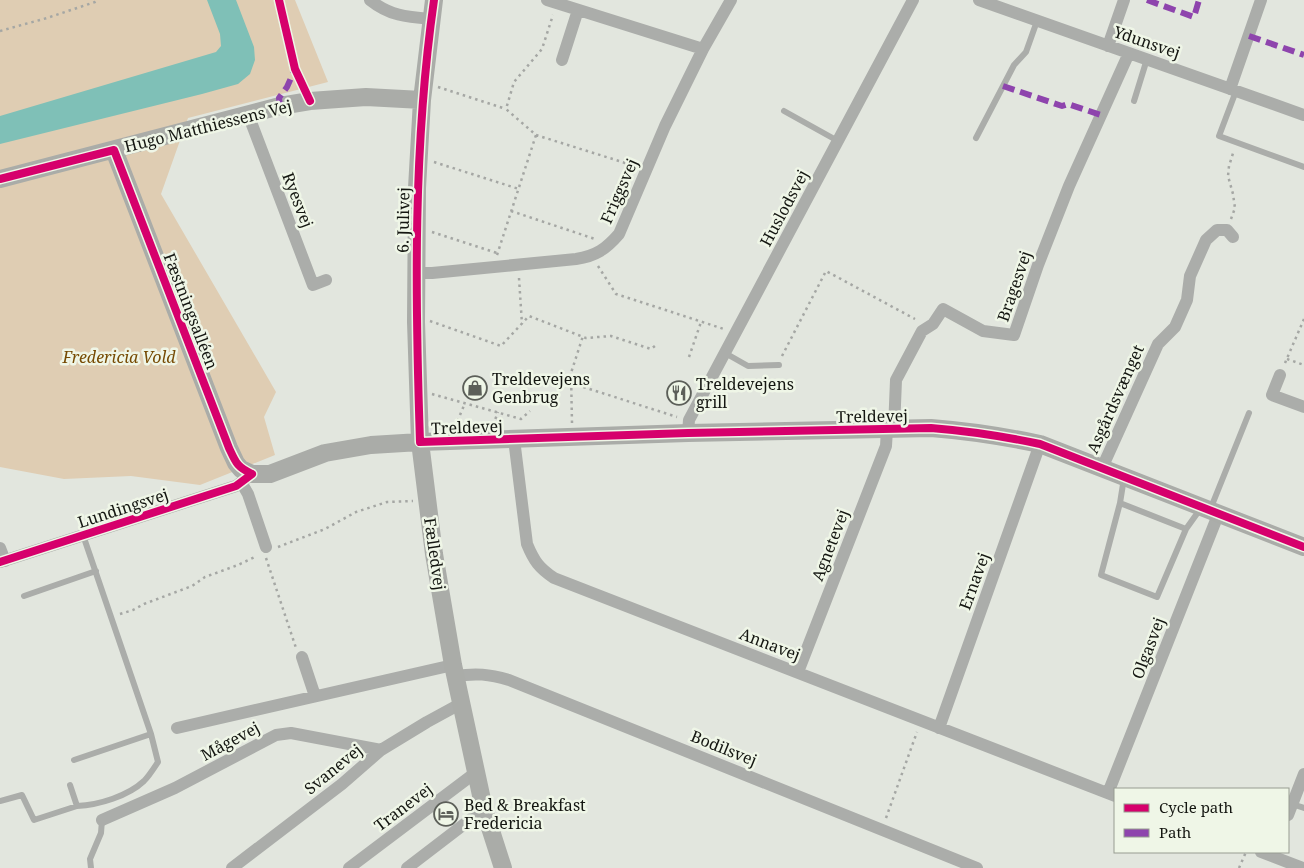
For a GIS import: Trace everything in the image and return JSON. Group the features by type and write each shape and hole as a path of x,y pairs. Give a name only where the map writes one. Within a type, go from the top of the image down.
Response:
{"street":[{"path":"370,0 380,8 397,15 432,19"},
{"name":"6. Julivej","path":"420,442 416,322 419,157 422,100 434,0"},
{"name":"Friggsvej","path":"416,273 576,259 592,256 608,246 619,234 665,126 703,49 730,0"},
{"name":"Huslodsvej","path":"689,426 725,353 913,0"},
{"name":"Ydunsvej","path":"979,0 1304,115"},
{"path":"1108,46 1124,0"},
{"path":"1233,90 1261,0"},
{"path":"552,2 703,49"},
{"path":"562,60 578,10"},
{"name":"Bragesvej","path":"890,429 896,380 922,331 933,324 943,309 983,331 1014,335 1038,265 1069,186 1129,53"},
{"name":"Hugo Matthiessens Vej","path":"0,179 280,106 320,100 366,97 422,100"},
{"name":"Ryesvej","path":"248,114 313,285 326,280"},
{"name":"Fæstningsalléen","path":"114,150 229,448 236,463 247,478"},
{"name":"Asgårdsvænget","path":"1102,468 1158,344 1175,326 1187,300 1190,276 1206,240 1217,230 1230,234"},
{"path":"1280,375 1272,395 1304,407"},
{"name":"Treldevej","path":"420,442 573,437 689,426 931,428 968,431 1040,444 1304,548"},
{"name":"Agnetevej","path":"798,672 886,446 890,429"},
{"name":"Annavej","path":"514,439 527,544 532,558 542,570 554,578 1112,794"},
{"name":"Lundingsvej","path":"2,562 236,486 247,478 270,474 325,453 371,445 420,442"},
{"name":"Fælledvej","path":"420,442 434,554 460,704 484,809 503,868"},
{"name":"Ernavej","path":"939,728 1040,444"},
{"path":"247,478 248,494 266,547"},
{"name":"Olgasvej","path":"1114,788 1210,511"},
{"path":"0,548 2,562"},
{"path":"302,657 315,696"},
{"path":"177,728 315,696 454,670"},
{"name":"Bodilsvej","path":"454,670 492,674 509,680 977,868"},
{"name":"Svanevej","path":"232,868 342,784 382,750 460,704"},
{"name":"Mågevej","path":"102,820 175,788 276,735 291,733 382,750"},
{"name":"Tranevej","path":"349,868 476,773"},
{"path":"1295,809 1304,774"},
{"path":"407,868 484,809"},
{"path":"1269,853 1304,868"}],"lane":[{"path":"976,138 1014,65 1026,52 1037,21"},
{"path":"1134,101 1147,59"},
{"path":"1233,90 1219,136 1304,167"},
{"path":"784,111 838,141"},
{"path":"725,353 748,366 779,365"},
{"path":"1124,477 1120,503 1101,575 1157,597 1186,529 1210,511 1249,413"},
{"path":"1120,503 1186,529"},
{"path":"0,801 22,795 34,820 77,806 91,806 130,792 145,780 158,762 151,734 83,535"},
{"path":"24,596 96,571"},
{"path":"74,760 151,734"},
{"path":"70,785 77,806"},
{"path":"91,868 90,859 102,833 102,820"}],"path":[{"path":"0,31 48,18 98,0"},
{"path":"506,108 514,82 542,48 552,2"},
{"path":"424,83 506,108 536,135 646,170"},
{"path":"495,267 497,253 536,135"},
{"path":"1230,234 1235,208 1228,176 1236,142"},
{"path":"419,157 518,189"},
{"path":"511,211 608,246"},
{"path":"417,227 497,253"},
{"path":"592,256 616,294 736,333"},
{"path":"518,265 522,324"},
{"path":"779,365 784,351 826,272 921,322 926,328"},
{"path":"416,322 431,321 502,346 529,316 586,338 612,336 651,350 656,345"},
{"path":"1280,375 1304,319"},
{"path":"689,357 701,322"},
{"path":"573,437 571,373 583,336"},
{"path":"1287,359 1304,365"},
{"path":"571,383 680,418 689,426"},
{"path":"418,394 430,393 521,419 530,411"},
{"path":"448,442 465,403"},
{"path":"266,547 264,553 298,656 302,657"},
{"path":"882,830 921,721"},
{"path":"1239,868 1246,853"}],"green space":[{"name":"Fredericia Vold","path":"0,0 295,0 328,82 188,118 161,194 276,392 264,417 275,455 200,485 131,476 64,479 0,467"}],"water":[{"path":"207,0 236,0 254,47 255,60 250,74 238,84 0,144 0,116 216,52 221,46 220,34"}],"marked path":[{"path":"1147,0 1194,17 1199,0"},
{"path":"1249,36 1304,55"},
{"path":"280,106 279,98 287,87 295,69"},
{"path":"1003,86 1062,106 1068,104 1101,115"}],"cycle path":[{"path":"279,0 295,69 310,101"},
{"path":"434,0 422,110 417,221 420,442 688,433 931,428 959,431 1040,444 1304,547"},
{"path":"0,179 114,150 229,448 238,464 252,474"},
{"path":"0,562 236,486 252,474"}],"place":[{"name":"Treldevejens Genbrug","path":"475,388"},
{"name":"Treldevejens grill","path":"679,393"},
{"name":"Bed & Breakfast Fredericia","path":"446,814"}]}
